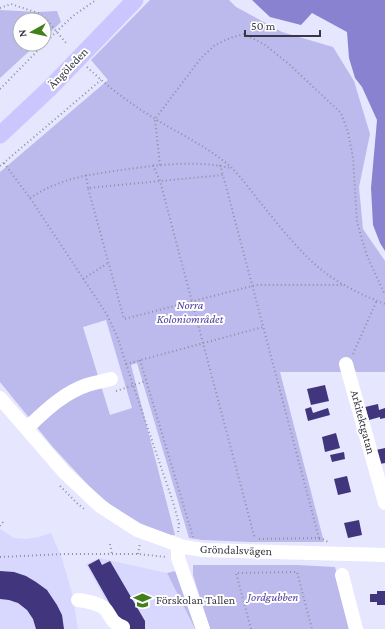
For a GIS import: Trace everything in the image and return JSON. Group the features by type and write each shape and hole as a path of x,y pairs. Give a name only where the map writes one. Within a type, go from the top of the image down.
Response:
{"main road":[{"name":"Ängöleden","path":"0,119 134,0"},
{"name":"Ängöleden","path":"0,135 49,89 134,0"}],"street":[{"name":"Arkitektgatan","path":"346,364 385,503"},
{"path":"26,428 50,407 86,385 113,385"},
{"name":"Gröndalsvägen","path":"0,398 64,472 100,506 137,530 178,551 203,550 385,555"},
{"path":"178,551 203,629"},
{"path":"342,575 356,629"},
{"path":"78,600 104,607 115,624 123,627"}],"path":[{"path":"0,89 73,16 96,0"},
{"path":"0,8 11,4 38,13 46,19 67,44"},
{"path":"160,165 155,119 202,58 215,45 230,38 244,34 264,44 290,65 341,113 348,132 353,158 357,222 367,256 385,295"},
{"path":"84,64 101,80 128,100 155,119 210,151 231,168 305,254 323,271 345,285 385,304"},
{"path":"0,166 101,80"},
{"path":"0,557 66,554 138,554 178,551 179,524 117,336 106,313 30,198 4,163"},
{"path":"30,198 61,182 86,176 153,165 220,165 231,168"},
{"path":"153,165 160,181 255,539"},
{"path":"220,165 318,538 248,538"},
{"path":"88,188 223,175"},
{"path":"86,176 108,263 124,318 260,284 345,285"},
{"path":"371,188 385,187"},
{"path":"83,279 108,263"},
{"path":"346,364 353,355 377,300"},
{"path":"126,364 263,328"},
{"path":"140,360 194,538"},
{"path":"113,385 133,385 146,381"},
{"path":"0,526 3,522"},
{"path":"138,554 140,543"},
{"path":"110,544 112,554"},
{"path":"251,629 236,573 297,572 312,629"}],"shaded area":[{"path":"252,0 385,0 385,251 373,225 371,188 377,120 362,87 355,78 349,58 347,32 312,13 301,25 270,17"},
{"path":"0,529 14,538 26,539 51,533 62,559 72,593 78,629 0,629"},
{"name":"Förskolan Tallen","path":"99,558 167,573 195,629 121,629 86,564"}],"green space":[{"name":"Norra Koloniområdet","path":"150,0 229,0 236,7 282,32 333,47 354,81 370,134 359,187 363,229 385,261 385,372 280,372 324,542 250,542 189,538 137,363 131,365 175,535 170,535 142,524 113,507 89,486 52,446 0,382 0,172 108,80 91,60","holes":["106,320 132,408 110,415 83,327"]},
{"path":"0,10 38,12 12,12 12,52 28,52 0,78"},
{"path":"57,11 61,22 52,30 52,12 38,12"},
{"name":"Jordgubben","path":"193,565 297,565 335,567 352,629 210,629 193,575"},
{"path":"180,570 208,629 195,629 167,573"}],"building":[{"path":"325,385 329,401 311,405 307,389"},
{"path":"378,404 379,410 385,408 385,418 380,419 380,417 369,420 365,407"},
{"path":"311,407 313,413 328,408 330,415 308,421 305,409"},
{"path":"336,433 340,448 325,452 322,437"},
{"path":"385,448 385,463 380,464 376,450"},
{"path":"344,452 345,459 332,462 330,455"},
{"path":"347,476 351,492 338,495 334,479"},
{"path":"359,520 362,535 348,538 344,523"},
{"path":"99,559 102,565 110,561 145,621 145,629 123,629 88,565"},
{"path":"0,571 14,572 26,576 47,590 62,615 64,629 36,629 33,619 27,610 18,603 0,599"},
{"path":"377,591 385,591 385,605 377,605 377,602 370,602 370,594 377,594"}],"place":[{"name":"Förskolan Tallen","path":"143,600"}]}
